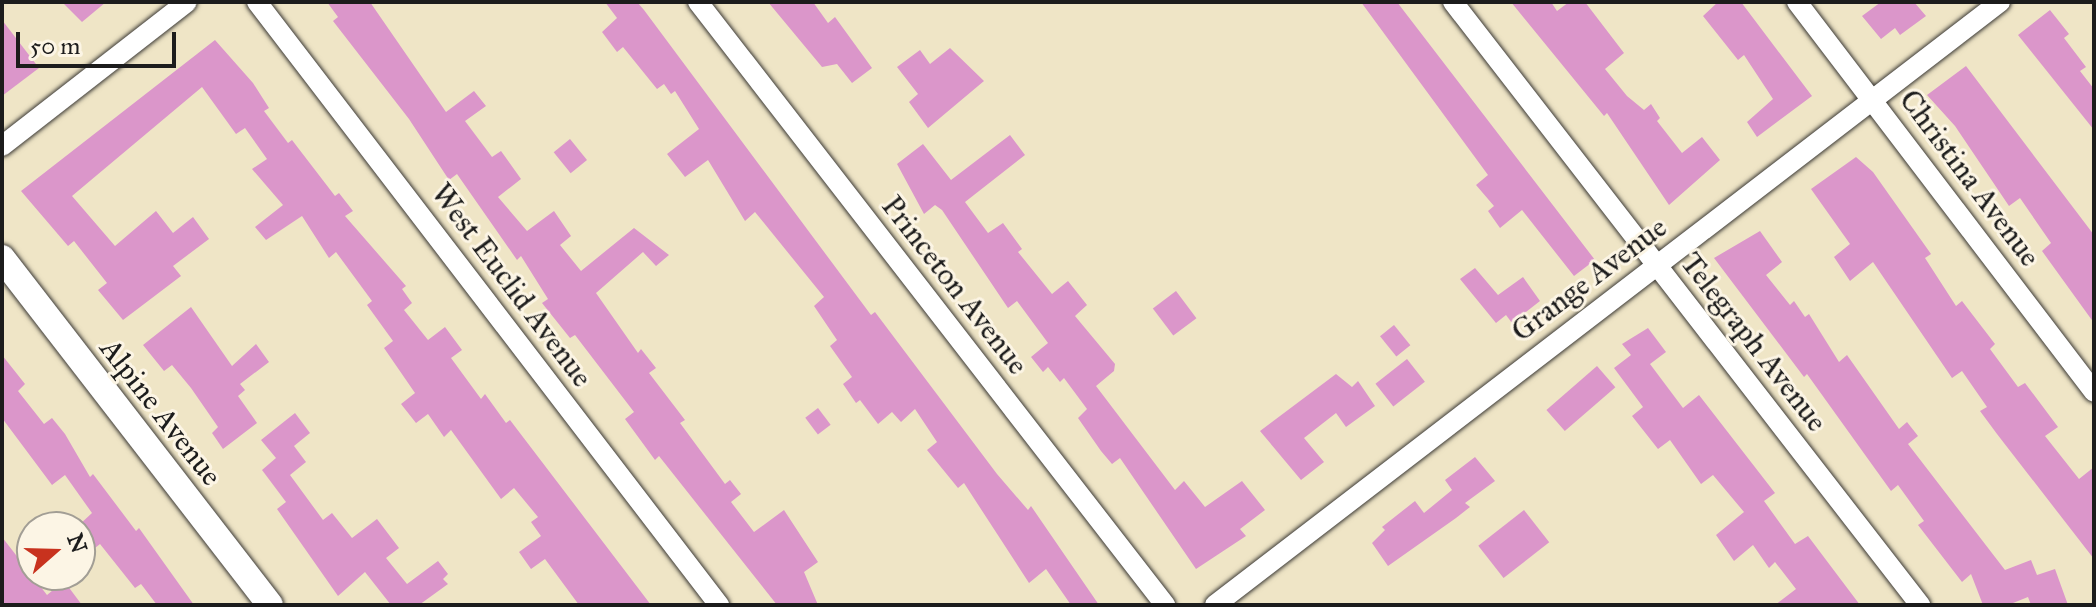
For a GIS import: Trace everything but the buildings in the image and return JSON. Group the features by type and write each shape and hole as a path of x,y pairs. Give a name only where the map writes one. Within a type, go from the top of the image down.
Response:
{"street":[{"path":"2,146 187,2"},
{"name":"West Euclid Avenue","path":"257,2 719,605"},
{"name":"Princeton Avenue","path":"698,2 1165,605"},
{"name":"Telegraph Avenue","path":"1453,2 1920,605"},
{"name":"Christina Avenue","path":"1797,2 2094,392"},
{"name":"Grange Avenue","path":"1215,605 2000,2"},
{"name":"Alpine Avenue","path":"2,258 270,605"}]}
